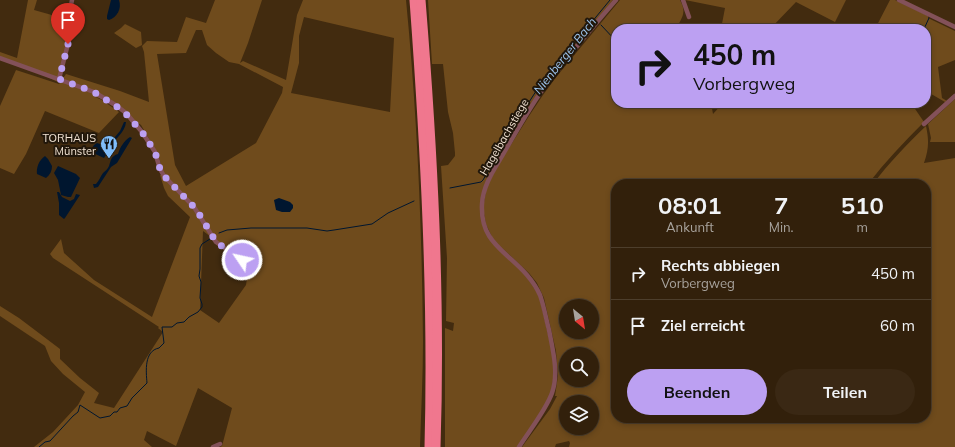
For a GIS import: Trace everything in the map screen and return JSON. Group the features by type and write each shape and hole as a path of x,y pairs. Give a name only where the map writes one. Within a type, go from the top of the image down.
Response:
{"highway":[{"path":"414,0 434,320 436,447"},
{"path":"421,0 432,152 436,249 429,447"}],"street":[{"path":"59,79 69,40 68,20 72,0"},
{"name":"Hagelbachstiege","path":"518,447 546,407 551,396 554,388 554,357 540,295 528,276 490,239 483,219 483,197 488,181 525,116 543,88 616,0"},
{"path":"683,0 689,17"},
{"path":"900,0 955,27"},
{"path":"0,58 94,92 111,102 126,114 138,127 155,152 160,169 164,176 194,207 216,242 242,260"},
{"path":"924,124 955,96"},
{"path":"213,447 220,444"}],"shaded area":[{"path":"28,0 37,0 34,10 66,19 68,34 58,82 17,63 0,57 0,52 17,58"},
{"path":"215,0 262,0 240,63 243,61 286,80 297,15 303,0 406,0 416,127 421,256 423,354 420,447 220,447 222,446 232,408 198,388 176,446 147,431 144,440 152,447 34,447 53,432 78,405 85,392 63,374 51,361 45,346 0,316 0,306 19,318 60,349 60,359 99,393 94,403 114,408 163,332 158,328 159,327 53,258 50,254 61,239 64,253 94,280 152,317 190,217 168,196 160,175 164,175 158,154 141,125 102,99 93,96 102,100 119,112 99,133 45,111 26,154 14,174 0,168 0,106 16,70 59,84 66,74 149,102 144,52 142,46 147,41 177,42 186,17 206,23","holes":["304,17 394,38 390,112 291,93 299,63 299,36","196,30 202,30 207,45 216,53 229,62 239,64 283,87 282,93 256,143 186,186 175,165 157,54 186,53","203,231 249,265 246,285 219,323 200,310"]},
{"path":"428,0 613,0 547,80 488,181 482,204 487,232 518,265 539,295 555,365 551,396 519,447 445,447 445,328 453,331 454,323 446,321 447,258 441,166 448,165 455,156 455,153 453,133 448,112 443,64 432,64"},
{"path":"620,0 680,0 683,8 683,15 679,24 611,24 611,108 712,108 713,114 718,108 914,108 924,122 895,152 872,179 611,179 611,423 931,423 931,179 877,179 898,154 926,126 928,144 924,163 955,158 955,447 569,447 569,441 556,444 555,447 522,447 550,409 557,396 555,396 558,376 556,351 544,298 537,283 529,273 492,237 486,224 483,208 487,186 529,116 557,76"},
{"path":"685,0 846,0 835,22 796,2 775,24 722,24 725,8"},
{"path":"890,0 895,0 955,31 955,60 938,67 942,98 947,101 945,102 931,94 931,24 878,24"},
{"path":"125,24 141,32 142,45 136,48 114,33"},
{"path":"955,99 955,142 930,142 931,138 928,124"}],"water":[{"path":"111,0 119,0 120,6 116,15 109,20 107,19 107,16"},
{"path":"124,122 126,122 124,129 112,145 108,155 104,158 91,152 94,145 97,143 103,145 109,144 120,131"},
{"path":"130,137 132,138 117,163 111,167 98,187 94,188 93,184 97,183 109,167 113,157 118,154 122,144"},
{"path":"45,156 52,166 49,176 46,178 37,174 40,162"},
{"path":"58,166 76,174 80,178 71,197 61,195 58,180 54,173"},
{"path":"57,192 59,192 62,197 70,201 74,199 76,194 80,195 64,219 59,215"},
{"path":"279,198 290,202 293,205 290,212 276,210 274,200"}],"waterway":[{"name":"Nienberger Bach","path":"522,113 540,85 610,0"},
{"path":"926,24 929,18"},
{"path":"601,25 611,36"},
{"name":"Nienberger Bach","path":"450,188 481,182 483,180 520,117"},
{"name":"Nienberger Bach","path":"219,233 227,230 251,228 307,228 327,231 372,224 388,213 414,201"},
{"name":"Nienberger Bach","path":"39,447 45,442 50,441 78,412 80,405 100,418 110,416 114,412 117,412 120,408 127,406 132,398 147,383 146,367 148,357 154,350 159,348 164,343 162,327 172,327 177,323 184,322 198,312 202,307 200,298 201,282 199,276 200,248 202,244 210,239"}],"place":[{"name":"TORHAUS Münster","path":"109,159"}],"route":[{"path":"68,44 59,79 94,92 116,106 135,122 155,152 160,169 164,176 194,207 216,242 242,260"}]}
